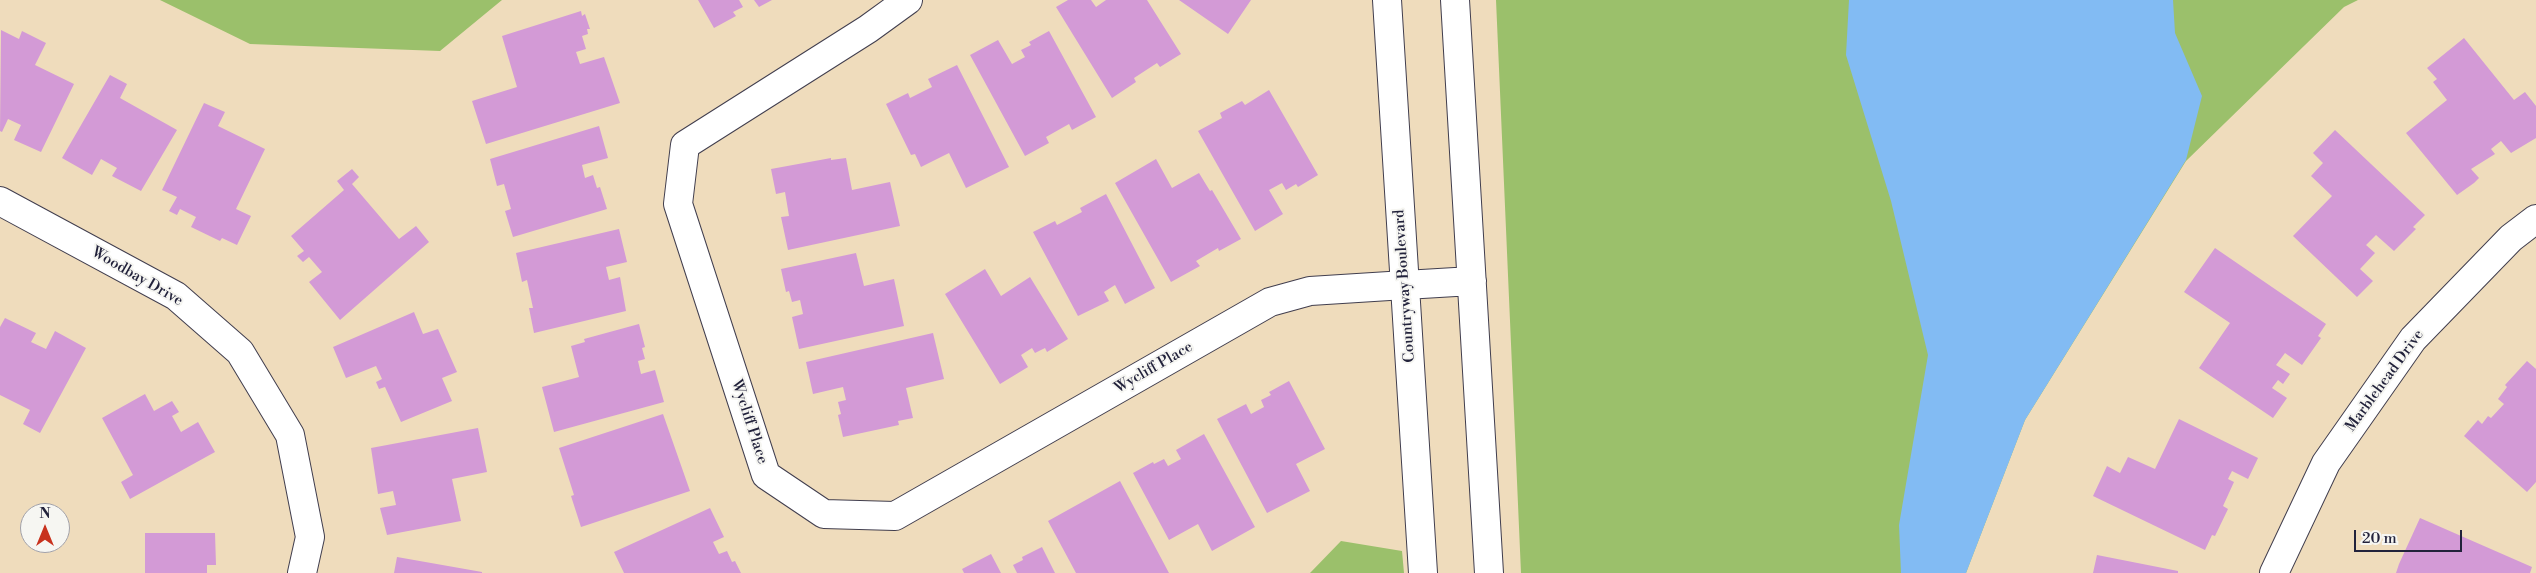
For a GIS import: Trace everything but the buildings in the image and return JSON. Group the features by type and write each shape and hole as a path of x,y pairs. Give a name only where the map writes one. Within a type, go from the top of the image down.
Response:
{"street":[{"name":"Wycliff Place","path":"908,0 868,29 685,145 678,204 766,475 824,514 895,516 1270,302 1310,291 1405,285"},
{"name":"Countryway Boulevard","path":"1387,0 1423,573"},
{"path":"1455,0 1489,573"},
{"name":"Woodbay Drive","path":"0,201 176,296 240,352 290,435 310,537 302,573"},
{"name":"Marblehead Drive","path":"2274,573 2326,463 2413,339 2511,238 2536,219"},
{"path":"1405,285 1472,281"}],"green space":[{"path":"160,0 502,0 440,51 250,44"},
{"path":"1496,0 2358,0 2344,7 2186,161 2025,420 1966,573 1521,573"},
{"path":"1341,541 1402,551 1404,573 1310,573"}],"water":[{"path":"1849,0 2173,0 2175,33 2202,96 2186,160 2025,420 1966,573 1901,573 1899,525 1928,355 1891,201 1846,55"}]}
